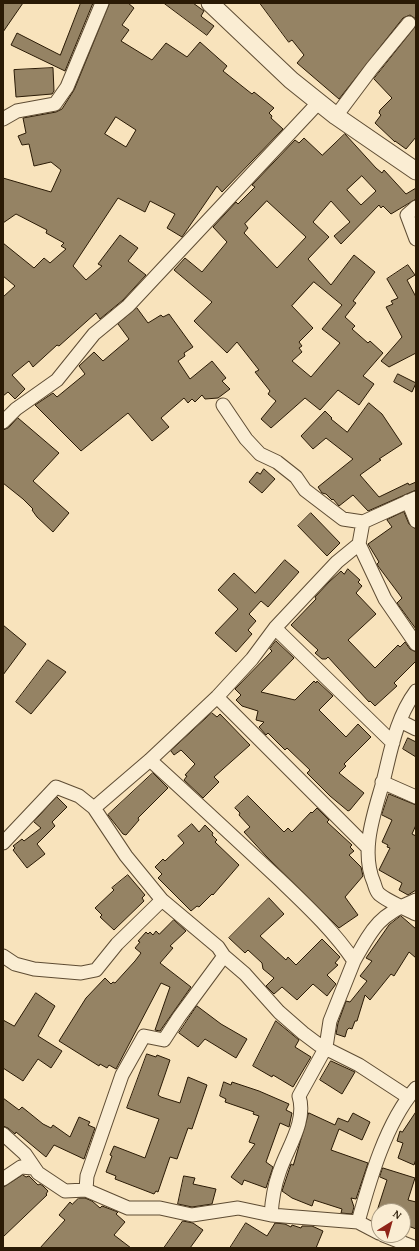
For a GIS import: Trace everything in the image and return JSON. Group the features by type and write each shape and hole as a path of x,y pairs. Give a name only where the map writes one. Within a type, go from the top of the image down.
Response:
{"street":[{"path":"3,119 17,112 55,104 67,88 102,3"},
{"path":"213,4 291,80 336,116 416,171"},
{"path":"336,116 372,68 409,23"},
{"path":"3,422 16,408 57,380 94,334 128,306 319,102"},
{"path":"416,207 407,214 416,239"},
{"path":"223,405 246,439 260,454 277,462 296,477 306,490 343,519 363,522 412,499 416,521"},
{"path":"363,522 359,544 385,599 416,644"},
{"path":"94,808 150,760 217,697 252,659 275,628 337,562 359,544"},
{"path":"275,628 393,743"},
{"path":"416,691 407,703 389,751 375,806 368,848 369,872 378,893 416,914"},
{"path":"217,697 368,848"},
{"path":"400,721 416,729"},
{"path":"150,760 319,919 346,949 354,961"},
{"path":"382,782 416,797"},
{"path":"3,843 56,787 79,796 94,808 126,856 162,900 218,948 224,956 245,974 279,1012 319,1045 326,1047 412,1093 401,1106 379,1159 358,1222"},
{"path":"3,956 15,964 34,969 81,973 96,970 117,944 162,900"},
{"path":"271,1216 273,1194 279,1171 298,1126 302,1106 299,1096 326,1047 330,1021 354,961 368,936 383,917 416,900"},
{"path":"86,1190 87,1176 122,1075 144,1036 164,1040 224,956"},
{"path":"3,1134 25,1154 33,1168 48,1181 65,1191 86,1190 128,1208 160,1208 192,1215 238,1208 271,1216 358,1222 371,1229"},
{"path":"3,1179 21,1167 33,1168"},
{"path":"404,1243 416,1248"}],"building":[{"path":"3,3 23,3 3,32"},
{"path":"81,3 93,3 65,71 11,45 17,33 60,55"},
{"path":"110,3 128,3 134,8 122,25 129,30 121,41 152,60 166,43 187,57 200,42 227,66 223,71 252,94 254,92 274,108 269,113 272,116 271,118 283,129 222,192 217,186 182,237 167,228 175,214 150,201 145,212 118,198 73,266 86,280 102,266 98,264 120,235 138,248 128,261 146,275 123,300 100,319 96,313 33,367 29,361 12,375 25,389 15,399 8,392 3,396 3,297 15,286 3,276 3,243 34,268 44,258 50,263 66,249 61,246 64,243 46,233 47,230 16,214 3,223 3,178 51,192 61,170 51,162 34,166 29,144 22,145 18,136 26,133 23,118 56,112 62,109 74,90","holes":["116,117 136,130 126,147 105,134"]},
{"path":"164,3 193,3 204,11 201,16 214,26 207,35"},
{"path":"260,3 416,3 416,19 410,15 403,18 339,99 297,63 304,55 292,40 289,42"},
{"path":"416,26 416,137 406,149 395,142 375,123 381,115 379,113 380,110 392,98 374,79"},
{"path":"53,68 54,91 52,94 16,97 14,70"},
{"path":"345,134 376,168 382,173 384,170 406,194 416,188 416,199 391,214 383,206 381,208 379,205 341,244 334,236 350,222 331,201 313,222 329,237 308,259 331,285 354,255 375,272 353,301 356,303 345,317 355,326 352,329 368,343 370,341 383,353 363,376 374,384 359,405 338,390 320,410 305,398 271,428 261,419 276,401 268,394 270,391 255,372 259,370 237,342 227,353 194,321 212,302 174,270 185,258 202,272 227,242 213,227 236,202 238,204 255,187 252,185 295,140 299,143 304,138 322,155","holes":["362,176 376,191 361,205 347,190","267,201 306,237 277,268 244,233 248,228 245,224","314,282 342,305 322,329 340,343 311,377 292,361 302,352 299,348 302,346 299,342 313,328 292,306"]},
{"path":"408,265 415,275 407,280 416,297 416,353 389,367 381,361 402,337 386,307 393,304 391,301 398,298 387,279"},
{"path":"137,308 148,323 161,315 163,317 169,314 193,347 184,353 185,356 178,361 190,379 212,361 226,378 222,381 230,389 218,398 205,399 202,395 195,402 192,399 188,403 184,398 161,418 169,427 152,441 128,413 81,451 35,405 53,393 57,397 85,374 79,366 94,352 103,361 129,339 118,324"},
{"path":"398,374 416,383 412,392 394,382"},
{"path":"369,403 382,414 402,444 379,459 381,460 360,475 379,497 408,483 409,485 416,482 416,490 368,511 353,495 339,506 333,499 332,500 326,494 322,493 318,487 353,459 326,438 313,449 301,436 325,411 332,418 331,419 347,432"},
{"path":"18,418 59,453 33,481 69,513 53,532 37,517 32,510 33,509 23,499 3,483 3,430 8,428"},
{"path":"264,469 275,479 262,493 249,482 257,472 260,474"},
{"path":"404,512 409,524 416,529 416,629 397,603 402,598 378,566 377,564 379,562 368,544 392,527 387,520"},
{"path":"311,513 340,543 327,556 298,526"},
{"path":"285,560 299,572 268,607 261,601 249,614 256,621 248,630 252,634 236,652 215,633 238,609 218,590 234,573 255,593"},
{"path":"348,569 360,580 358,582 362,586 356,593 376,614 348,640 375,668 398,645 400,647 405,642 410,649 416,652 416,661 394,683 397,686 375,706 370,701 369,702 328,657 326,659 322,659 315,653 318,650 291,625 316,599 315,597 329,582 341,571 344,574"},
{"path":"3,625 26,644 3,675"},
{"path":"276,641 294,658 261,692 295,700 314,681 316,683 317,681 333,696 319,710 346,737 358,724 371,737 344,764 346,766 339,773 364,793 348,811 330,796 307,773 310,770 287,748 285,750 268,733 266,735 259,727 264,722 256,720 258,711 242,706 236,700 241,695 235,689 272,651 270,649"},
{"path":"48,660 66,672 31,714 16,702"},
{"path":"212,713 217,717 220,714 250,745 214,777 219,782 203,798 184,780 187,776 185,775 195,764 181,750 174,755 171,751"},
{"path":"408,738 416,742 416,757 403,749"},
{"path":"153,773 168,788 138,818 139,820 126,835 123,834 108,815"},
{"path":"389,794 416,805 416,825 412,834 416,836 416,890 408,895 399,890 402,883 379,870 390,848 382,842 392,820 382,815"},
{"path":"248,796 284,832 288,828 292,832 311,812 312,813 317,808 329,820 327,822 352,845 350,847 354,851 349,855 361,867 363,876 345,897 358,915 339,928 266,856 244,832 250,827 235,808"},
{"path":"57,797 67,807 52,822 55,826 37,844 45,854 27,868 13,850 15,848 13,846 22,839 24,841 41,828 34,822"},
{"path":"192,824 199,832 205,825 213,833 212,835 217,840 215,842 239,865 213,895 212,894 199,907 197,906 191,911 158,878 162,874 155,867 163,859 165,861 184,843 178,836"},
{"path":"128,875 145,895 142,898 144,901 114,930 100,917 102,915 95,908 114,890 112,888"},
{"path":"269,898 284,914 260,936 286,960 288,957 296,965 322,939 340,957 335,963 338,965 327,975 336,984 327,996 313,984 297,1000 282,987 274,994 266,986 274,978 263,969 262,963 248,950 245,953 229,938"},
{"path":"401,916 416,929 416,958 409,952 394,976 391,974 370,1000 365,995 357,1021 355,1021 352,1029 349,1028 347,1030 345,1037 336,1034 338,1023 346,1001 350,1002 367,981 360,976 372,961 366,958 389,925"},
{"path":"174,920 186,931 170,946 173,948 160,963 191,987 160,1031 155,1030 170,987 161,983 116,1069 109,1065 107,1068 100,1064 99,1066 59,1041 86,998 105,978 111,984 113,982 115,983 135,961 141,953 135,948 140,942 138,941 146,932 148,934 150,932 153,935 156,931 159,934"},
{"path":"36,993 55,1006 38,1036 62,1051 51,1068 38,1059 23,1081 3,1068 3,1020 14,1026"},
{"path":"197,1006 221,1024 247,1039 236,1058 205,1039 198,1047 179,1033"},
{"path":"276,1021 299,1040 295,1047 311,1057 293,1087 273,1075 272,1077 253,1066"},
{"path":"147,1054 156,1057 157,1055 170,1060 158,1095 161,1097 180,1103 188,1077 207,1085 192,1129 188,1128 177,1159 170,1157 158,1192 156,1191 154,1194 115,1179 116,1176 106,1172 114,1146 145,1158 159,1119 127,1108"},
{"path":"331,1061 355,1072 342,1094 320,1080"},
{"path":"224,1082 231,1085 232,1082 259,1091 289,1104 286,1110 292,1113 289,1127 280,1123 266,1162 273,1167 266,1188 244,1180 242,1185 231,1177 255,1144 249,1142 259,1116 253,1114 254,1112 225,1102 226,1099 220,1096"},
{"path":"3,1098 19,1110 22,1107 43,1124 51,1128 53,1125 70,1137 79,1117 90,1122 88,1125 95,1128 84,1159 54,1145 46,1157 16,1132 15,1134 3,1126"},
{"path":"416,1112 416,1159 414,1165 398,1158 403,1143 397,1141 400,1131 402,1132"},
{"path":"309,1113 335,1125 338,1118 348,1122 353,1113 370,1122 362,1140 339,1129 331,1150 368,1163 356,1199 351,1198 354,1207 352,1214 341,1213 342,1209 314,1200 312,1206 292,1198 282,1191 291,1164 293,1165"},
{"path":"383,1168 415,1178 408,1200 416,1202 416,1229 411,1227 411,1203 380,1203 387,1180 380,1177"},
{"path":"23,1175 26,1177 29,1176 38,1185 40,1184 43,1186 48,1191 46,1194 47,1195 3,1237 3,1188"},
{"path":"184,1176 195,1178 193,1184 216,1189 212,1204 192,1207 178,1204"},
{"path":"79,1198 85,1198 92,1201 100,1208 102,1206 118,1212 116,1214 125,1222 114,1235 131,1248 40,1248 65,1220 59,1215 70,1202 72,1204"},
{"path":"183,1221 193,1223 203,1230 190,1248 164,1248"},
{"path":"246,1223 267,1236 275,1223 285,1224 291,1227 292,1225 301,1228 302,1226 312,1226 323,1231 316,1248 230,1248"}]}
